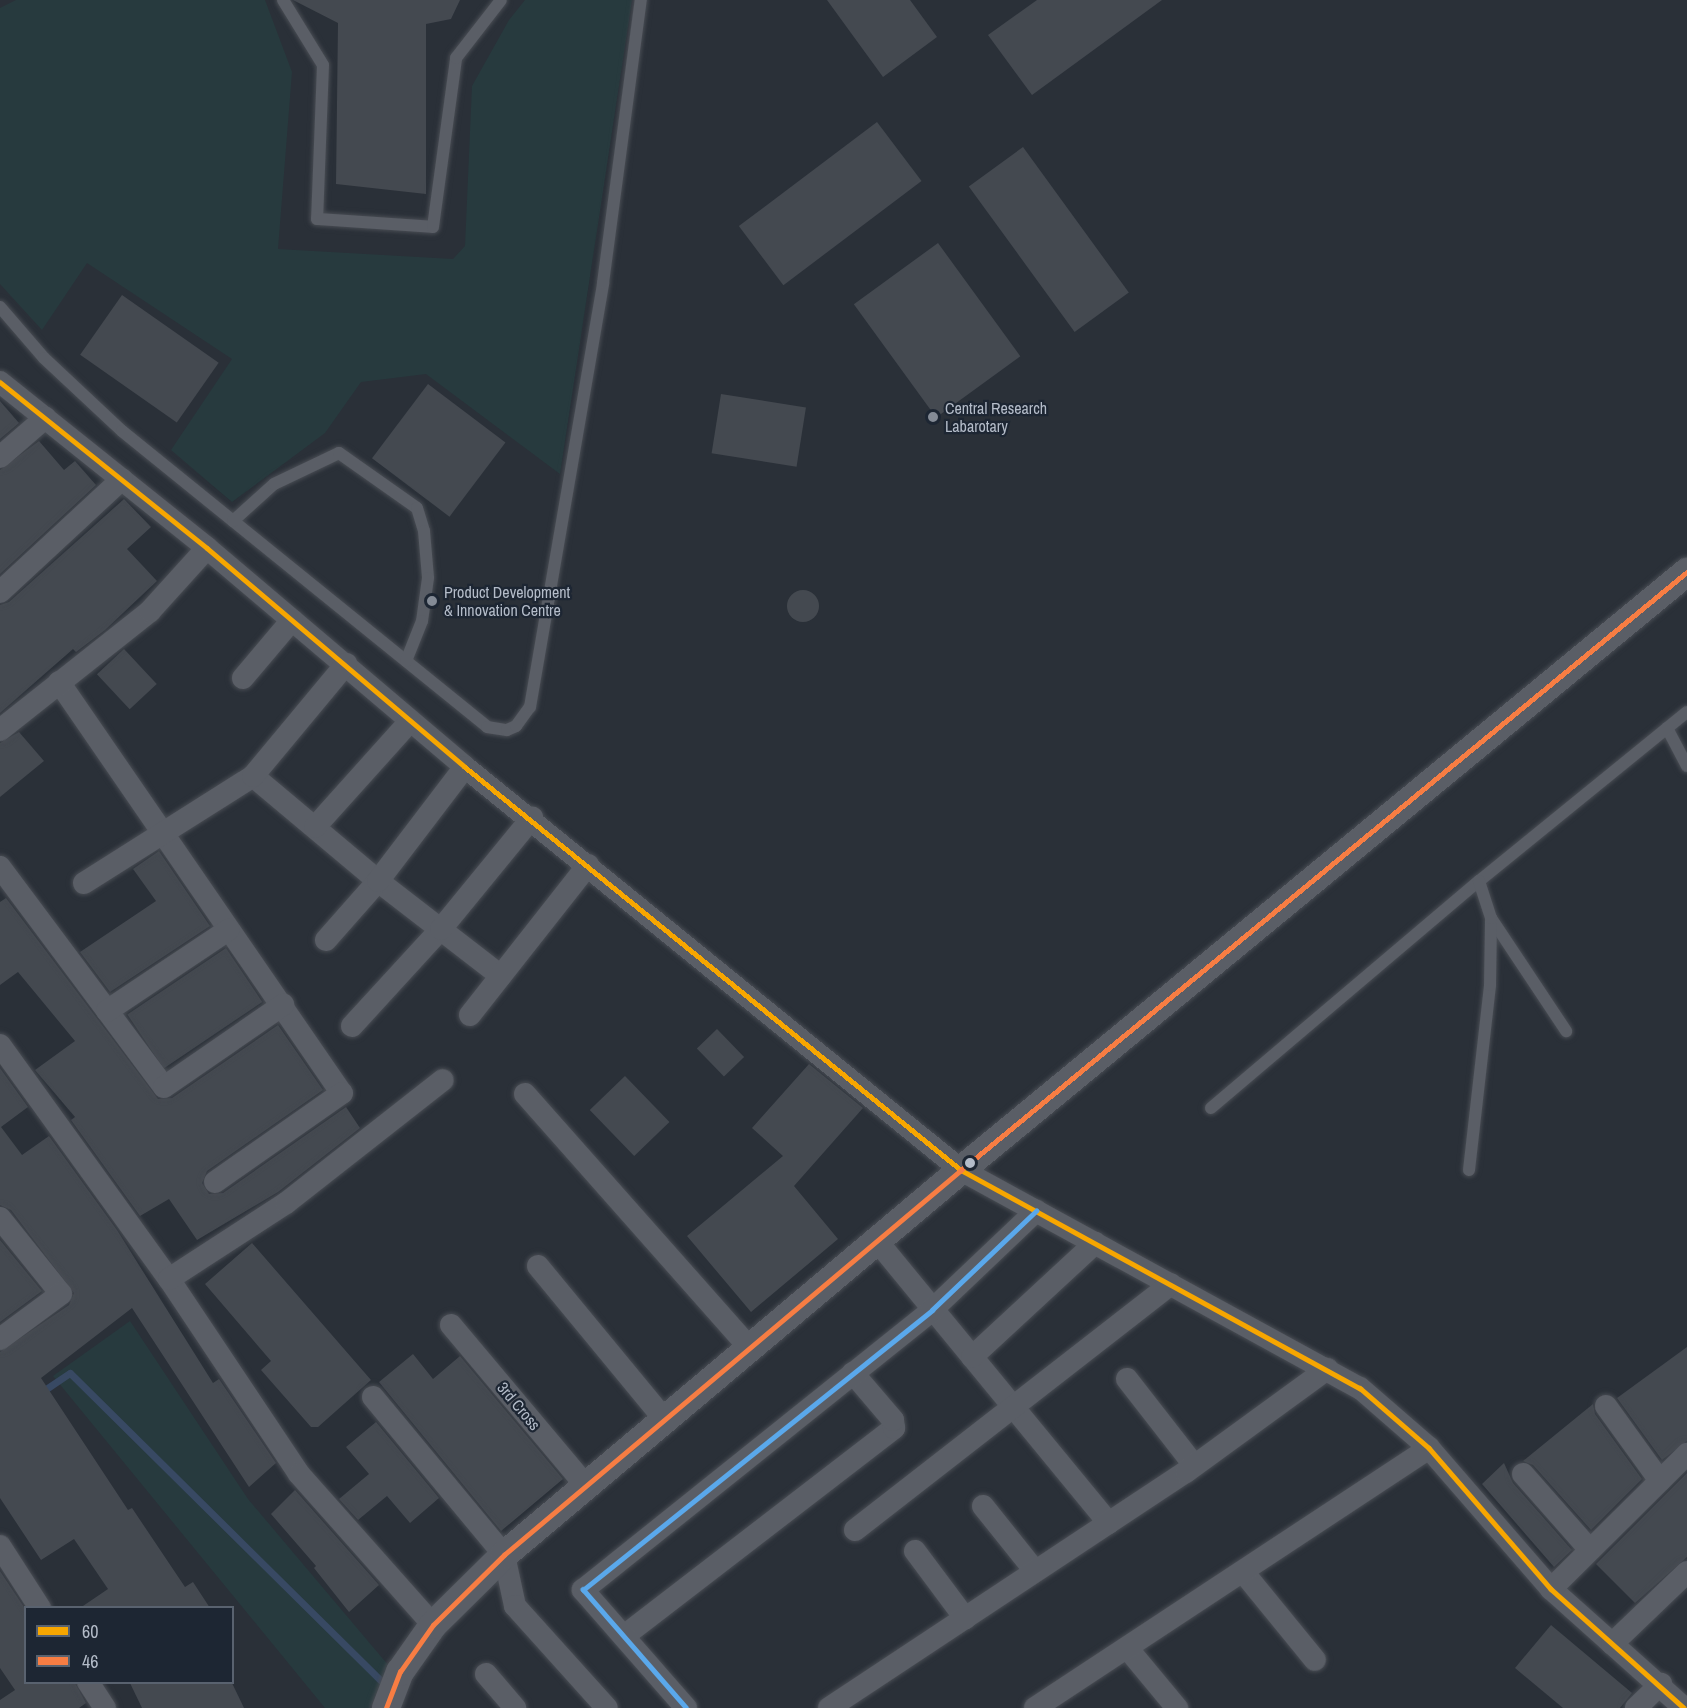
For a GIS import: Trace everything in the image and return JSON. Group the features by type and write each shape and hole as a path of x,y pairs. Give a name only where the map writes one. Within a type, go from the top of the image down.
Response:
{"street":[{"path":"0,382 207,548 465,767 532,818 961,1170 1360,1388 1429,1448 1551,1589 1661,1684 1684,1708"},
{"path":"0,457 45,418"},
{"path":"0,592 122,479"},
{"path":"0,730 150,611 207,548"},
{"path":"386,1708 400,1672 433,1625 504,1555 961,1170 1687,572"},
{"path":"243,678 292,620"},
{"path":"84,882 253,776 346,664"},
{"path":"59,682 342,1093 215,1182"},
{"path":"315,827 410,721"},
{"path":"326,940 378,881 465,767"},
{"path":"253,776 378,881 501,976"},
{"path":"352,1026 441,929 532,818"},
{"path":"470,1015 588,866"},
{"path":"0,867 164,1088 283,1005"},
{"path":"106,1011 228,930"},
{"path":"0,1045 169,1279 299,1474 433,1625"},
{"path":"169,1279 286,1203 443,1080"},
{"path":"525,1094 750,1348"},
{"path":"686,1708 583,1590 932,1310 1036,1210"},
{"path":"0,1218 61,1294 0,1339"},
{"path":"877,1241 1108,1522"},
{"path":"972,1357 1095,1243"},
{"path":"538,1266 664,1419"},
{"path":"855,1530 1171,1284"},
{"name":"3rd Cross","path":"451,1324 587,1487"},
{"path":"829,1708 1194,1465 1326,1369"},
{"path":"624,1636 894,1428 893,1420 853,1373"},
{"path":"1127,1379 1194,1465"},
{"path":"373,1397 504,1555 515,1606 607,1708"},
{"path":"1606,1406 1660,1481"},
{"path":"1035,1708 1244,1573 1429,1448"},
{"path":"1551,1589 1687,1454"},
{"path":"1523,1474 1590,1551"},
{"path":"983,1506 1035,1570"},
{"path":"0,1546 39,1606"},
{"path":"915,1551 965,1618"},
{"path":"1612,1644 1687,1572"},
{"path":"1244,1573 1315,1660"},
{"path":"1128,1649 1177,1708"},
{"path":"486,1674 515,1708"},
{"path":"89,1684 105,1708"},
{"path":"1636,1708 1661,1684"}],"lane":[{"path":"283,0 323,66 317,219 433,227 456,58 501,0"},
{"path":"0,307 44,358 122,432 487,727 507,730 516,726 530,707 603,283 640,0"},
{"path":"232,521 274,484 339,453 417,508 424,531 428,578 422,621 406,661"},
{"path":"1212,1108 1479,881 1687,712"},
{"path":"1667,728 1687,766"},
{"path":"1479,881 1491,918 1566,1031"},
{"path":"1470,1170 1490,984 1491,918"}],"green space":[{"path":"16,0 265,0 292,72 278,249 453,259 465,246 472,86 509,20 525,0 632,0 560,474 426,374 361,382 325,433 232,502 171,450 232,359 87,263 42,330 0,284 0,8"},
{"path":"130,1321 248,1499 389,1666 370,1708 325,1708 53,1376"}],"building":[{"path":"293,0 460,0 451,19 426,24 426,194 336,184 338,23"},
{"path":"827,0 910,0 937,37 883,77"},
{"path":"1037,0 1162,0 1032,95 988,35"},
{"path":"877,122 922,181 783,285 739,226"},
{"path":"1023,147 1129,293 1075,332 969,186"},
{"path":"938,243 1020,356 936,417 854,304"},
{"path":"122,295 219,363 177,422 80,355"},
{"path":"428,384 505,442 449,517 372,458"},
{"path":"721,394 806,407 797,467 712,453"},
{"path":"0,401 19,423 0,439"},
{"path":"39,441 64,470 75,461 96,485 0,574 0,470"},
{"path":"124,499 151,527 127,549 157,581 105,630 76,652 73,649 0,713 0,605 9,602"},
{"path":"803,590 814,595 819,606 814,617 803,622 792,617 787,606 792,595"},
{"path":"124,649 157,684 130,709 97,674"},
{"path":"19,732 44,761 0,797 0,743"},
{"path":"159,851 210,926 110,992 80,952 156,901 133,869"},
{"path":"6,898 158,1099 172,1098 278,1025 323,1090 207,1171 202,1183 209,1194 223,1193 346,1107 360,1128 278,1192 197,1240 169,1199 140,1216 71,1120 75,1117 35,1070 75,1041 18,972 0,985 0,902"},
{"path":"226,948 262,1002 164,1068 127,1015"},
{"path":"717,1029 744,1057 724,1077 697,1048"},
{"path":"809,1064 863,1108 794,1186 838,1239 751,1312 687,1236 783,1156 752,1128"},
{"path":"0,1068 28,1107 1,1127 22,1155 49,1136 117,1230 213,1383 219,1379 276,1463 249,1487 132,1308 41,1378 128,1510 132,1508 185,1587 193,1582 209,1606 83,1606 108,1589 74,1539 41,1560 0,1498 0,1352 69,1305 74,1293 11,1210 0,1205"},
{"path":"625,1076 669,1122 634,1156 590,1110"},
{"path":"0,1240 42,1291 0,1322"},
{"path":"252,1243 371,1380 318,1427 311,1427 261,1370 271,1361 205,1284"},
{"path":"1687,1347 1687,1441 1662,1460 1617,1398"},
{"path":"413,1354 433,1379 460,1356 563,1479 501,1531 379,1382"},
{"path":"1593,1404 1595,1414 1642,1479 1591,1530 1533,1465 1523,1461"},
{"path":"376,1422 439,1498 410,1523 387,1496 358,1520 339,1499 369,1474 346,1447"},
{"path":"1504,1463 1513,1483 1572,1550 1554,1567 1482,1484"},
{"path":"1687,1473 1687,1557 1635,1603 1596,1564"},
{"path":"295,1490 379,1585 349,1612 314,1568 316,1566 271,1514"},
{"path":"0,1571 24,1607 24,1684 76,1684 86,1703 79,1708 0,1708 0,1700 15,1690 0,1668"},
{"path":"1551,1625 1632,1693 1620,1708 1563,1708 1515,1668"},
{"path":"130,1684 232,1684 244,1708 142,1708"}],"waterway":[{"path":"40,1393 70,1373 386,1686"}],"transit line":[{"name":"60","path":"0,382 207,548 465,767 961,1170 1360,1388 1429,1448 1551,1589 1684,1708"},
{"name":"46","path":"386,1708 400,1672 433,1625 504,1555 961,1170 1687,572"},
{"path":"686,1708 583,1590 932,1310 1036,1211"}],"place":[{"name":"Central Research Labarotary","path":"933,417"},
{"name":"Product Development & Innovation Centre","path":"432,601"}]}
